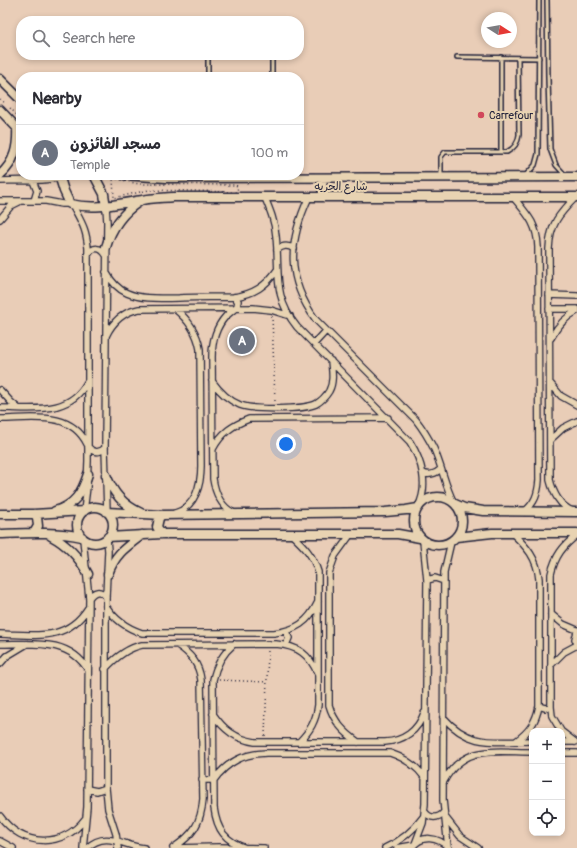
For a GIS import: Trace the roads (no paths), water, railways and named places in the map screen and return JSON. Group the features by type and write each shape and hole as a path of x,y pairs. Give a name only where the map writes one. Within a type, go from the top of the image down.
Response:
{"street":[{"path":"0,79 16,95"},
{"path":"0,110 16,126"},
{"path":"0,175 10,164 16,148"},
{"name":"شارع الحريه","path":"304,177 577,177"},
{"path":"323,178 322,188 324,197"},
{"path":"0,181 39,180"},
{"path":"64,180 66,196 70,204 72,204 86,232 88,255 88,474 84,511 79,518 77,526 83,538 88,574 89,598 87,789 83,848"},
{"path":"97,180 104,194 106,207 105,448 107,512 113,524 113,529 108,538 108,574 106,597 106,788 108,810 118,845"},
{"path":"33,181 37,191 34,201"},
{"path":"514,196 544,238 549,295 550,480 552,489 562,504 570,510 577,512"},
{"name":"شارع الحريه","path":"72,204 88,207 106,207 142,200 173,197 576,197"},
{"path":"309,197 298,222 294,249 295,278 307,308 326,331 416,420 429,439 449,494 461,514 462,526 454,539 445,562 444,581 443,783 444,814 449,847"},
{"path":"523,512 533,503 537,496 539,480 544,238 560,212 576,197"},
{"path":"265,198 274,223 280,294 290,316 314,344 410,442 418,457 423,473 423,492 422,500 415,512 413,523 417,534 421,539 427,543 437,546 447,544 454,539 480,534 577,534"},
{"path":"106,251 110,235 123,215 132,206 142,200"},
{"path":"0,201 34,201 72,204"},
{"path":"0,219 11,206 19,201"},
{"path":"277,250 280,247 287,246 294,249"},
{"path":"88,255 91,250 97,248 106,251"},
{"path":"106,271 110,280 126,293 135,296 163,298 245,296 259,289 271,279 277,270"},
{"path":"549,295 577,296"},
{"path":"234,297 238,302 235,308 221,322 212,348 212,451 213,479 215,488 223,504 230,511 237,513"},
{"path":"163,298 160,302 163,309"},
{"path":"106,338 109,329 115,321 130,311 139,309 262,308 290,316"},
{"path":"172,514 181,512 194,498 201,480 200,349 192,326 182,314 175,309"},
{"path":"549,309 577,310"},
{"path":"549,340 559,325 577,310"},
{"path":"314,344 326,331"},
{"path":"200,349 206,346 212,348"},
{"path":"212,380 217,388 231,400 249,407 307,407 316,404 323,399 329,391 332,383 331,361"},
{"path":"0,408 53,407 62,405 74,398 84,389 88,380"},
{"path":"550,382 561,396 577,405"},
{"path":"0,390 19,408"},
{"path":"53,407 56,413 53,419"},
{"path":"249,407 246,414 249,419"},
{"path":"212,451 217,442 227,431 240,422 249,419 388,418"},
{"path":"0,419 53,419 62,421 78,430 93,451 100,452 105,448"},
{"path":"550,440 562,428 577,421"},
{"path":"423,473 434,474 441,469"},
{"path":"48,513 63,509 75,500 84,488 88,474"},
{"path":"106,475 116,495 128,506 143,514"},
{"path":"201,480 207,482 213,479"},
{"path":"539,480 545,482 550,480"},
{"path":"0,514 34,514 84,511 96,507 107,512 162,515 385,512 418,507 429,499 435,497 442,497 464,508 478,511 577,512"},
{"path":"34,514 38,522 37,530 34,533"},
{"path":"162,515 159,518 158,527 162,534"},
{"path":"0,534 34,533 70,535 95,543 108,538 142,534 398,534 421,539"},
{"path":"512,533 527,547 532,555 538,573 539,706 532,726 516,741"},
{"path":"48,534 61,541 72,550 88,574"},
{"path":"108,574 117,555 142,534"},
{"path":"290,534 306,548 311,555 318,572 318,705 312,727 299,742"},
{"path":"351,534 335,556 329,572 329,705 334,718 342,729 358,742"},
{"path":"559,728 554,720 551,707 551,574 557,554 563,546 577,534"},
{"path":"414,846 421,830 424,814 426,779 427,580 421,539"},
{"path":"318,572 323,568 327,569 329,572"},
{"path":"538,573 545,570 551,574"},
{"path":"427,580 435,578 444,581"},
{"path":"89,598 97,591 106,597"},
{"path":"106,606 111,614 126,627 142,633 266,633 286,632 302,624 309,618 318,602"},
{"path":"0,634 48,635 58,633 76,623 89,607"},
{"path":"551,614 563,624 577,631 575,636 577,644 564,652 551,665"},
{"path":"286,632 289,638 286,645"},
{"path":"142,633 139,636 142,645"},
{"path":"48,635 52,640 48,645"},
{"path":"0,644 48,645 67,650 76,655 84,663 88,670"},
{"path":"0,664 7,656 27,644"},
{"path":"172,848 190,836 196,828 200,819 203,799 200,671 191,656 177,644"},
{"path":"234,644 226,651 220,660 215,669 213,680 214,808 215,819 227,838 246,848"},
{"path":"105,668 115,658 127,650 142,645 269,644 295,647 309,658 318,674"},
{"path":"201,680 208,678 213,680"},
{"path":"318,705 325,707 329,705"},
{"path":"539,706 545,708 551,707"},
{"path":"213,714 226,730 235,736 244,740 255,742 391,742 401,739 413,731 422,719 426,709"},
{"path":"444,717 451,726 470,738 481,741 529,742"},
{"path":"565,735 576,742"},
{"path":"481,741 478,746 481,752"},
{"path":"254,754 251,748 252,744 255,742"},
{"path":"390,753 393,748 391,742"},
{"path":"565,742 576,742"},
{"path":"443,783 449,772 458,762 469,756 481,752 529,752"},
{"path":"202,780 214,780 235,760 254,754 390,753 407,760 417,768 426,779"},
{"path":"565,753 577,753"},
{"path":"87,789 97,791 106,788"},
{"path":"424,814 435,818 444,814"},
{"path":"386,848 402,839 410,832 424,814"},
{"path":"444,814 460,836 478,848"},
{"path":"0,817 20,836 39,843 49,844 59,842 69,837 77,831 86,817"},
{"path":"0,817 0,826"},
{"path":"397,848 414,846 421,840 428,838 436,839 449,847"},
{"path":"87,848 98,840 105,839 118,845 144,848"},
{"path":"0,842 13,848"},
{"path":"172,848 264,848"}],"lane":[{"path":"523,177 534,165 538,154 538,0"},
{"path":"548,0 550,149 556,165 568,177"},
{"path":"539,44 548,44"},
{"path":"457,57 539,58"},
{"path":"501,57 501,152"},
{"path":"441,178 441,157 445,152 507,152 517,144 518,58"},
{"path":"208,60 208,72"},
{"path":"272,60 272,72"}],"place":[{"name":"Carrefour","path":"481,115"},
{"name":"مسجد الفائزون","path":"242,341"}]}
